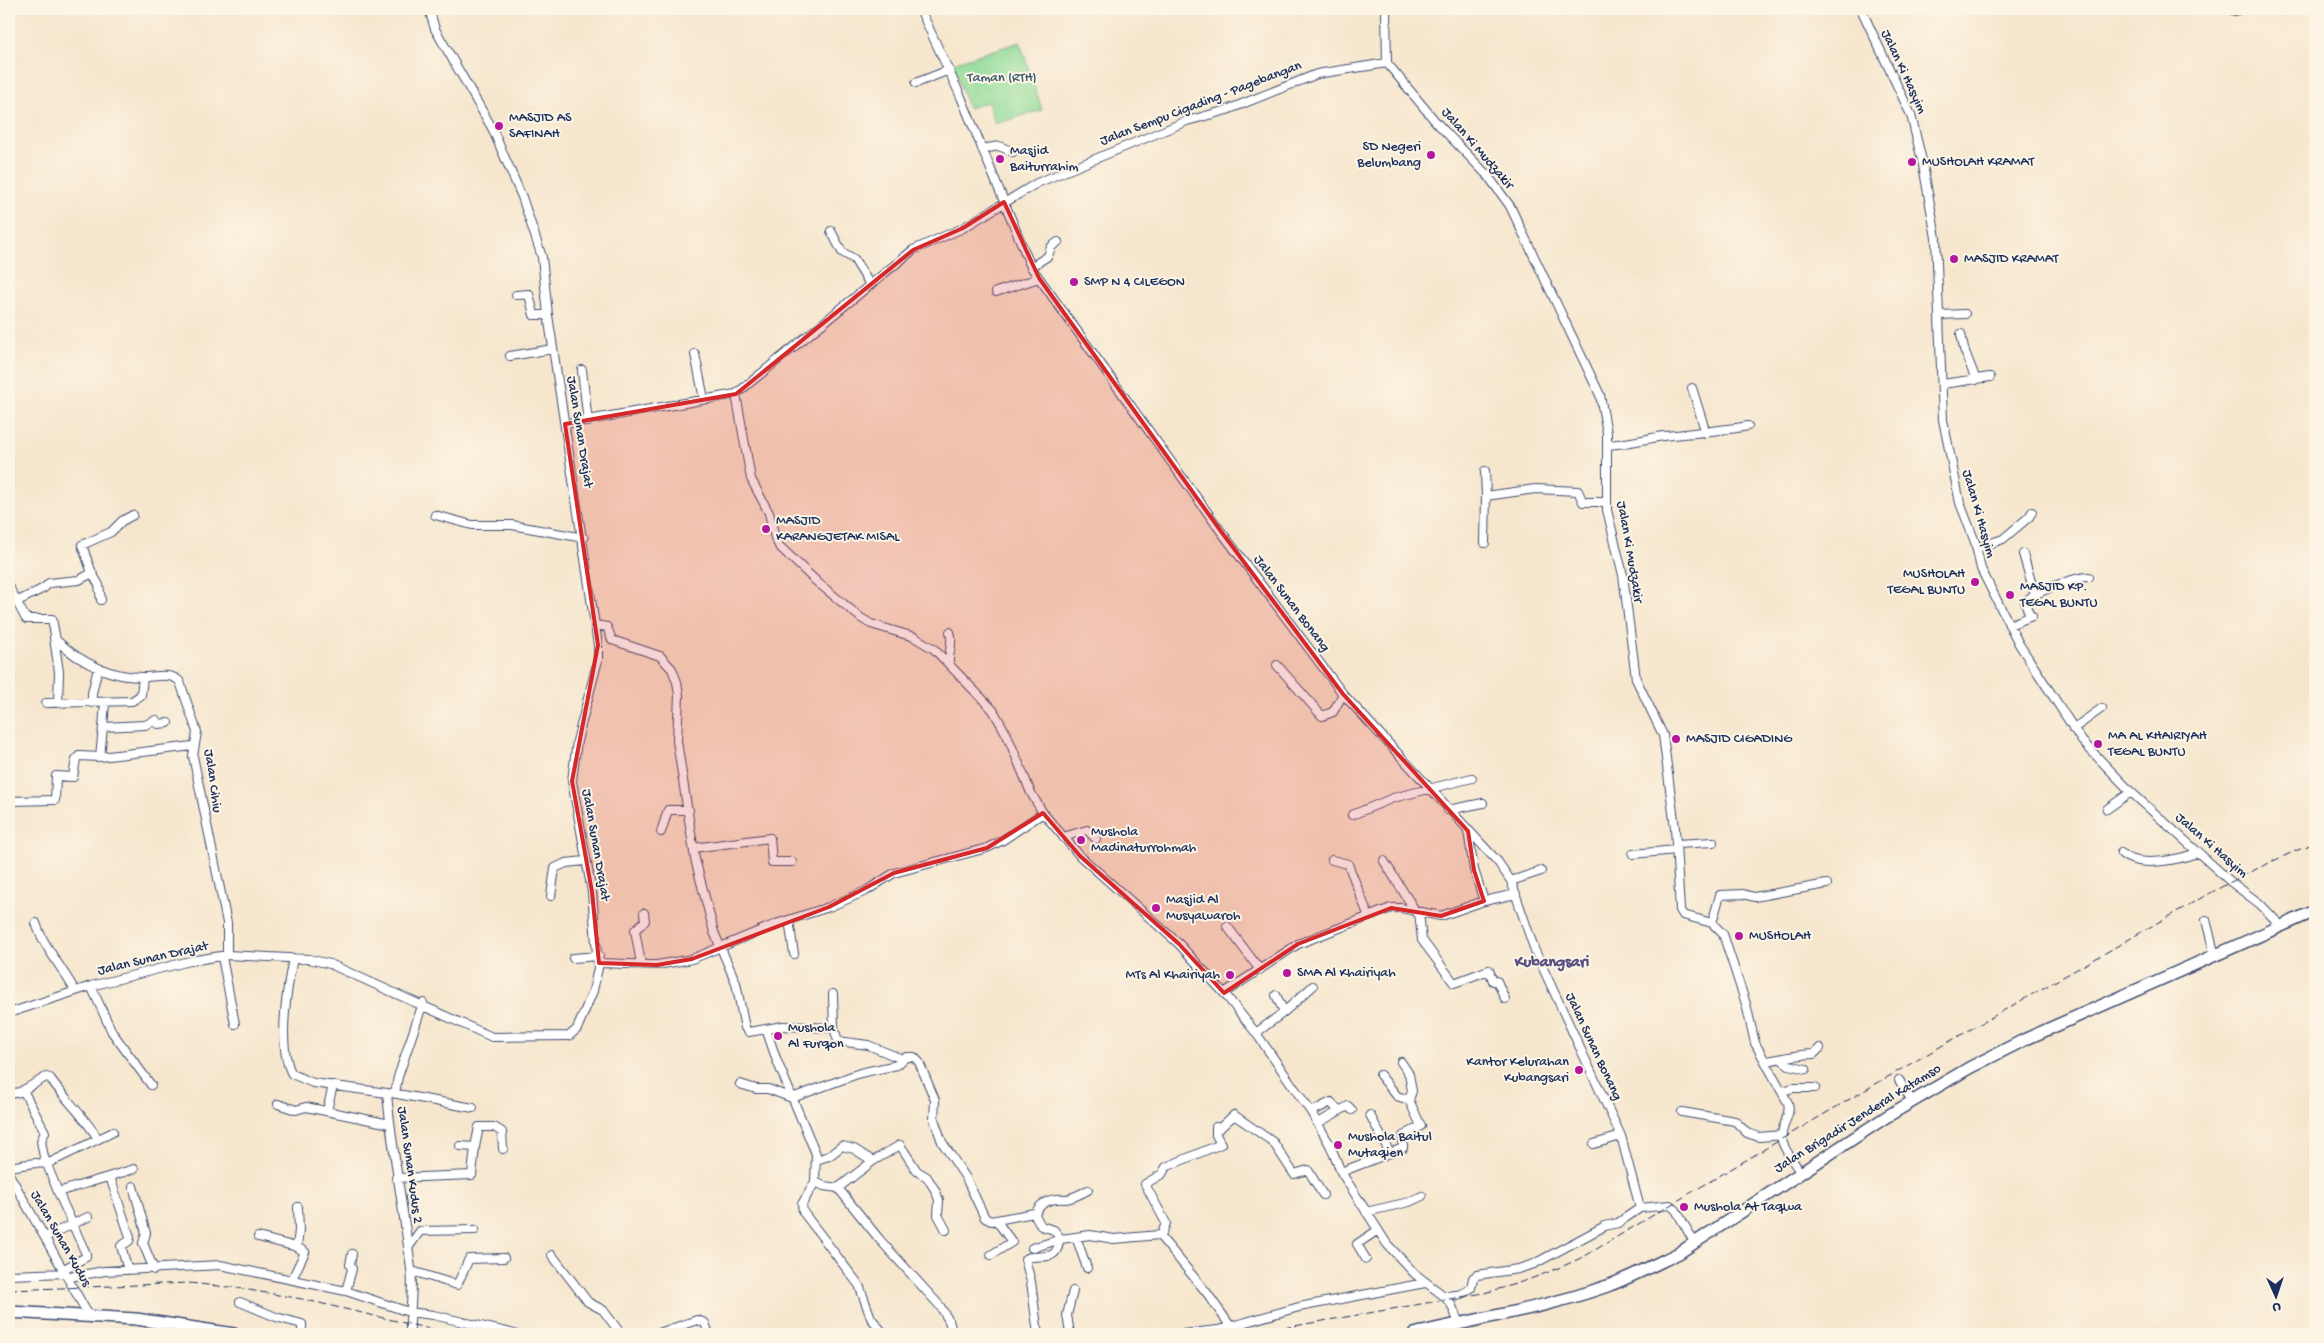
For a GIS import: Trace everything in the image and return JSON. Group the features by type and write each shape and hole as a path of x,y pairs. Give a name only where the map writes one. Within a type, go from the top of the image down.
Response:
{"highway":[{"name":"Jalan Brigadir Jenderal Katamso","path":"1414,1334 1518,1311 1609,1285 1645,1270 1694,1242 1912,1101 1969,1068 2026,1039 2315,911"},
{"path":"9,1312 136,1319 234,1334"}],"street":[{"name":"Jalan Sunan Drajat","path":"9,1013 91,986 174,964 224,956 293,958 330,964 499,1038 569,1036 577,1029 584,1015 593,991 599,960 592,892 572,781 580,723 598,660 596,625 584,538 553,349 542,257 522,198 492,128 435,29 429,9"},
{"name":"Jalan Sunan Bonang","path":"920,9 949,70 1031,267 1220,530 1343,694 1498,862 1511,881 1535,951 1621,1136 1640,1208"},
{"path":"1386,9 1387,63"},
{"name":"Jalan Ki Hasyim","path":"1861,9 1914,123 1936,238 1943,420 1962,508 1981,569 1996,594 2009,625 2073,729 2132,792 2231,882 2260,904 2281,926"},
{"path":"2230,9 2235,12 2241,9"},
{"name":"Jalan Sempu Cigading - Pagebangan","path":"736,394 869,283 912,250 963,228 1004,202 1054,175 1187,121 1227,110 1317,74 1387,63"},
{"name":"Jalan Ki Mudzakir","path":"1387,63 1436,122 1488,176 1510,206 1596,384 1606,420 1607,502 1611,531 1623,575 1636,679 1663,735 1676,847 1681,913 1712,924"},
{"path":"916,83 949,70"},
{"path":"982,149 999,146 1013,152"},
{"path":"831,231 842,252 854,259 869,283"},
{"path":"1031,267 1048,256 1051,247 1058,242"},
{"path":"996,292 1039,278"},
{"path":"516,294 529,294 534,315 548,315"},
{"path":"1939,315 1966,314"},
{"path":"1961,334 1964,349 1976,380"},
{"path":"510,356 553,349"},
{"path":"695,354 704,399"},
{"path":"582,370 588,422"},
{"path":"1943,384 1990,378"},
{"path":"1692,388 1706,433"},
{"path":"565,424 588,422 736,394 751,479 769,513 775,538 779,546 817,582 861,618 914,637 934,649 993,710 1007,735 1031,793 1043,813 1085,861 1179,944 1224,993 1256,1033 1311,1112 1341,1172 1378,1230 1394,1252 1425,1283 1444,1296 1451,1304 1459,1323"},
{"path":"1607,445 1748,426"},
{"path":"1485,471 1485,543"},
{"path":"1486,496 1543,489 1578,491 1580,500 1584,502 1607,502"},
{"path":"1976,548 2003,539 2029,517 2032,512"},
{"path":"100,600 99,585 92,573 82,545 111,532 122,521 133,515"},
{"path":"435,515 472,526 512,524 584,538"},
{"path":"2023,554 2035,595"},
{"path":"16,602 44,588 49,582 79,580 92,573"},
{"path":"2009,625 2032,616 2029,614 2025,602 2035,595 2079,578 2089,577"},
{"name":"Jalan Cihiu","path":"9,587 27,620 52,619 54,638 69,651 98,668 143,677 170,676 179,681 197,732 193,746 199,796 227,923 224,956 235,1024"},
{"path":"596,625 607,627 609,636 616,642 660,656 672,669 680,695 677,741 689,810 693,848 707,910 720,949 736,983 746,1030 749,1032 783,1026 834,1028"},
{"path":"949,664 948,651 952,642 950,632"},
{"path":"54,638 59,672 58,703"},
{"path":"1277,665 1322,716 1333,712 1343,694"},
{"path":"92,703 92,693 98,668"},
{"path":"46,703 106,703 137,700 141,693 143,677"},
{"path":"100,757 106,703"},
{"path":"2073,729 2102,708"},
{"path":"103,727 145,725 157,720 158,724 168,723"},
{"path":"9,801 54,800 57,797 56,776 73,777 76,759 79,756 100,757 193,746"},
{"path":"1352,816 1393,798 1472,778"},
{"path":"2107,809 2132,792"},
{"path":"1448,810 1483,803"},
{"path":"661,832 668,810 689,810"},
{"path":"573,958 642,964 676,962 720,949 789,920 849,899 894,873 987,848 1003,840 1043,813"},
{"path":"1063,836 1087,830 1096,839"},
{"path":"1468,830 1474,870 1484,901"},
{"path":"693,848 770,838 772,862 792,862"},
{"path":"1632,854 1713,842"},
{"path":"2121,853 2134,862 2179,858 2199,852"},
{"path":"1332,860 1348,864 1369,917"},
{"path":"551,896 555,868 566,863 585,861"},
{"path":"1384,861 1418,912 1422,940 1454,983 1489,970 1493,981 1497,980 1506,999"},
{"path":"1511,881 1540,872"},
{"path":"1800,1172 1782,1140 1790,1108 1783,1091 1753,1036 1746,1004 1723,934 1712,924 1720,895 1743,894 1754,897 1827,884"},
{"path":"1224,993 1298,944 1369,917 1396,908 1448,915 1484,901 1516,894"},
{"path":"642,964 635,930 645,921 644,913"},
{"path":"789,920 794,954"},
{"path":"2206,920 2215,956"},
{"path":"36,923 43,942 64,970 75,991"},
{"path":"1227,926 1260,970"},
{"name":"Jalan Sunan Kudus 2","path":"293,958 287,994 285,1030 286,1054 292,1074 300,1078 333,1085 391,1093 390,1124 396,1178 412,1271 409,1312 410,1334"},
{"path":"91,986 112,1032 152,1085"},
{"path":"1256,1033 1284,1012 1312,986"},
{"path":"833,994 834,1028 838,1041 868,1045 902,1059 914,1057 919,1062 935,1100 934,1118 942,1142 966,1178 985,1218 996,1220 1035,1214"},
{"path":"1276,995 1284,1012"},
{"path":"422,1004 391,1093 472,1108"},
{"path":"766,1029 814,1149 816,1160 815,1182 802,1204 803,1212 857,1283 871,1318 884,1334"},
{"path":"1765,1061 1782,1059 1794,1054 1814,1054 1820,1048"},
{"path":"740,1084 756,1089 768,1089 792,1098 860,1074 897,1064 902,1059"},
{"path":"1782,1059 1789,1065 1806,1069"},
{"path":"1341,1172 1403,1148 1403,1136 1421,1126 1409,1100 1411,1085 1409,1074 1401,1062"},
{"path":"1380,1075 1397,1096 1409,1100"},
{"path":"9,1094 23,1090 46,1077 50,1078 61,1095 90,1125 98,1139"},
{"path":"1899,1080 1912,1101"},
{"path":"327,1111 333,1085"},
{"path":"1783,1091 1793,1088 1815,1088"},
{"path":"23,1090 44,1132 41,1141 47,1164 86,1256 67,1273"},
{"path":"1311,1112 1331,1102 1338,1111"},
{"path":"278,1104 296,1110 306,1107 390,1124"},
{"path":"1318,1123 1348,1106 1352,1110"},
{"path":"1682,1112 1735,1121 1747,1133 1759,1137 1782,1135"},
{"path":"1161,1236 1166,1223 1145,1184 1162,1174 1166,1167 1222,1143 1216,1135 1215,1127 1220,1128 1234,1115 1273,1142 1294,1174 1308,1170 1323,1195"},
{"path":"1370,1115 1390,1153"},
{"path":"396,1178 472,1175 479,1126 494,1127 503,1134 503,1149"},
{"path":"9,1166 35,1163 47,1164 113,1132"},
{"path":"1594,1144 1621,1136"},
{"path":"460,1146 475,1147"},
{"path":"816,1160 829,1156 842,1146 854,1149 872,1161"},
{"path":"838,1188 872,1161 901,1146 917,1171 927,1177 935,1190 938,1200 938,1215 946,1230"},
{"path":"58,1192 110,1178 134,1169"},
{"name":"Jalan Sunan Kudus","path":"9,1174 90,1316"},
{"path":"110,1178 130,1237 129,1241 121,1246 128,1270"},
{"path":"815,1182 824,1186 838,1188 880,1240 940,1306 949,1321 953,1334"},
{"path":"133,1186 146,1233 143,1243 154,1270"},
{"path":"1038,1334 1025,1259 1043,1258 1053,1254 1059,1247 1060,1240 1054,1230 1041,1226 1035,1214 1038,1206 1051,1200 1059,1197 1067,1198 1088,1190"},
{"path":"1366,1212 1409,1202 1422,1196"},
{"path":"1444,1296 1460,1295 1467,1292 1471,1288 1473,1278 1477,1275 1518,1269 1534,1264 1599,1228 1618,1223 1640,1208 1670,1205 1676,1210 1694,1242"},
{"path":"297,1247 299,1230 298,1206"},
{"path":"45,1237 88,1218"},
{"path":"991,1255 1012,1242 996,1220"},
{"path":"408,1248 420,1231 475,1230"},
{"path":"1366,1259 1357,1244 1378,1230"},
{"path":"1032,1248 1060,1240 1095,1235 1114,1239 1155,1234 1161,1236 1207,1293 1236,1334"},
{"path":"258,1237 297,1247 305,1252 292,1279"},
{"path":"1076,1237 1087,1268"},
{"path":"346,1291 352,1269 350,1265 352,1254"},
{"path":"552,1255 588,1302 603,1310 621,1334"},
{"path":"412,1271 457,1286 469,1259 504,1258"},
{"path":"9,1275 154,1270 195,1265 220,1265 346,1291 409,1312 433,1315 515,1334"},
{"path":"1183,1334 1230,1327 1299,1307 1425,1283"},
{"path":"1070,1334 1066,1315 1073,1291"},
{"path":"240,1302 276,1317 302,1324 302,1334"},
{"path":"656,1334 698,1320 705,1323 709,1334"}],"highlighted area":[{"path":"1004,202 1039,278 1220,530 1343,694 1468,831 1474,870 1484,901 1441,916 1391,908 1298,944 1224,993 1179,944 1080,856 1043,813 987,848 894,873 829,907 692,959 657,965 599,963 592,892 572,781 598,645 565,424 736,394 913,250 963,228"}],"green space":[{"name":"Taman (RTH)","path":"1020,42 1042,110 995,124 988,102 968,108 953,63"}],"railway":[{"path":"1248,1334 1484,1293 1510,1286 1573,1262 1887,1078 2221,887 2315,843"},
{"path":"9,1290 189,1283 237,1288 302,1299 452,1334"}],"place":[{"name":"MASJID AS SAFINAH","path":"499,126"},
{"name":"SD Negeri Belumbang","path":"1431,155"},
{"name":"Masjid Baiturrahim","path":"1000,159"},
{"name":"MUSHOLAH KRAMAT","path":"1912,162"},
{"name":"MASJID KRAMAT","path":"1954,259"},
{"name":"SMP N 4 CILEGON","path":"1074,282"},
{"name":"MASJID KARANGJETAK MISAL","path":"766,529"},
{"name":"MUSHOLAH TEGAL BUNTU","path":"1975,582"},
{"name":"MASJID KP. TEGAL BUNTU","path":"2010,595"},
{"name":"MASJID CIGADING","path":"1676,739"},
{"name":"MA AL KHAIRIYAH TEGAL BUNTU","path":"2098,744"},
{"name":"Mushola Madinaturrohmah","path":"1081,840"},
{"name":"Masjid Al Musyawaroh","path":"1156,908"},
{"name":"MUSHOLAH","path":"1739,936"},
{"name":"SMA Al Khairiyah","path":"1287,973"},
{"name":"MTs Al Khairiyah","path":"1230,975"},
{"name":"Mushola Al Furqon","path":"778,1036"},
{"name":"Kantor Kelurahan Kubangsari","path":"1579,1070"},
{"name":"Mushola Baitul Mutaqien","path":"1338,1145"},
{"name":"Mushola At Taqwa","path":"1684,1207"}],"district":[{"name":"Kubangsari","path":"1552,963"}]}
